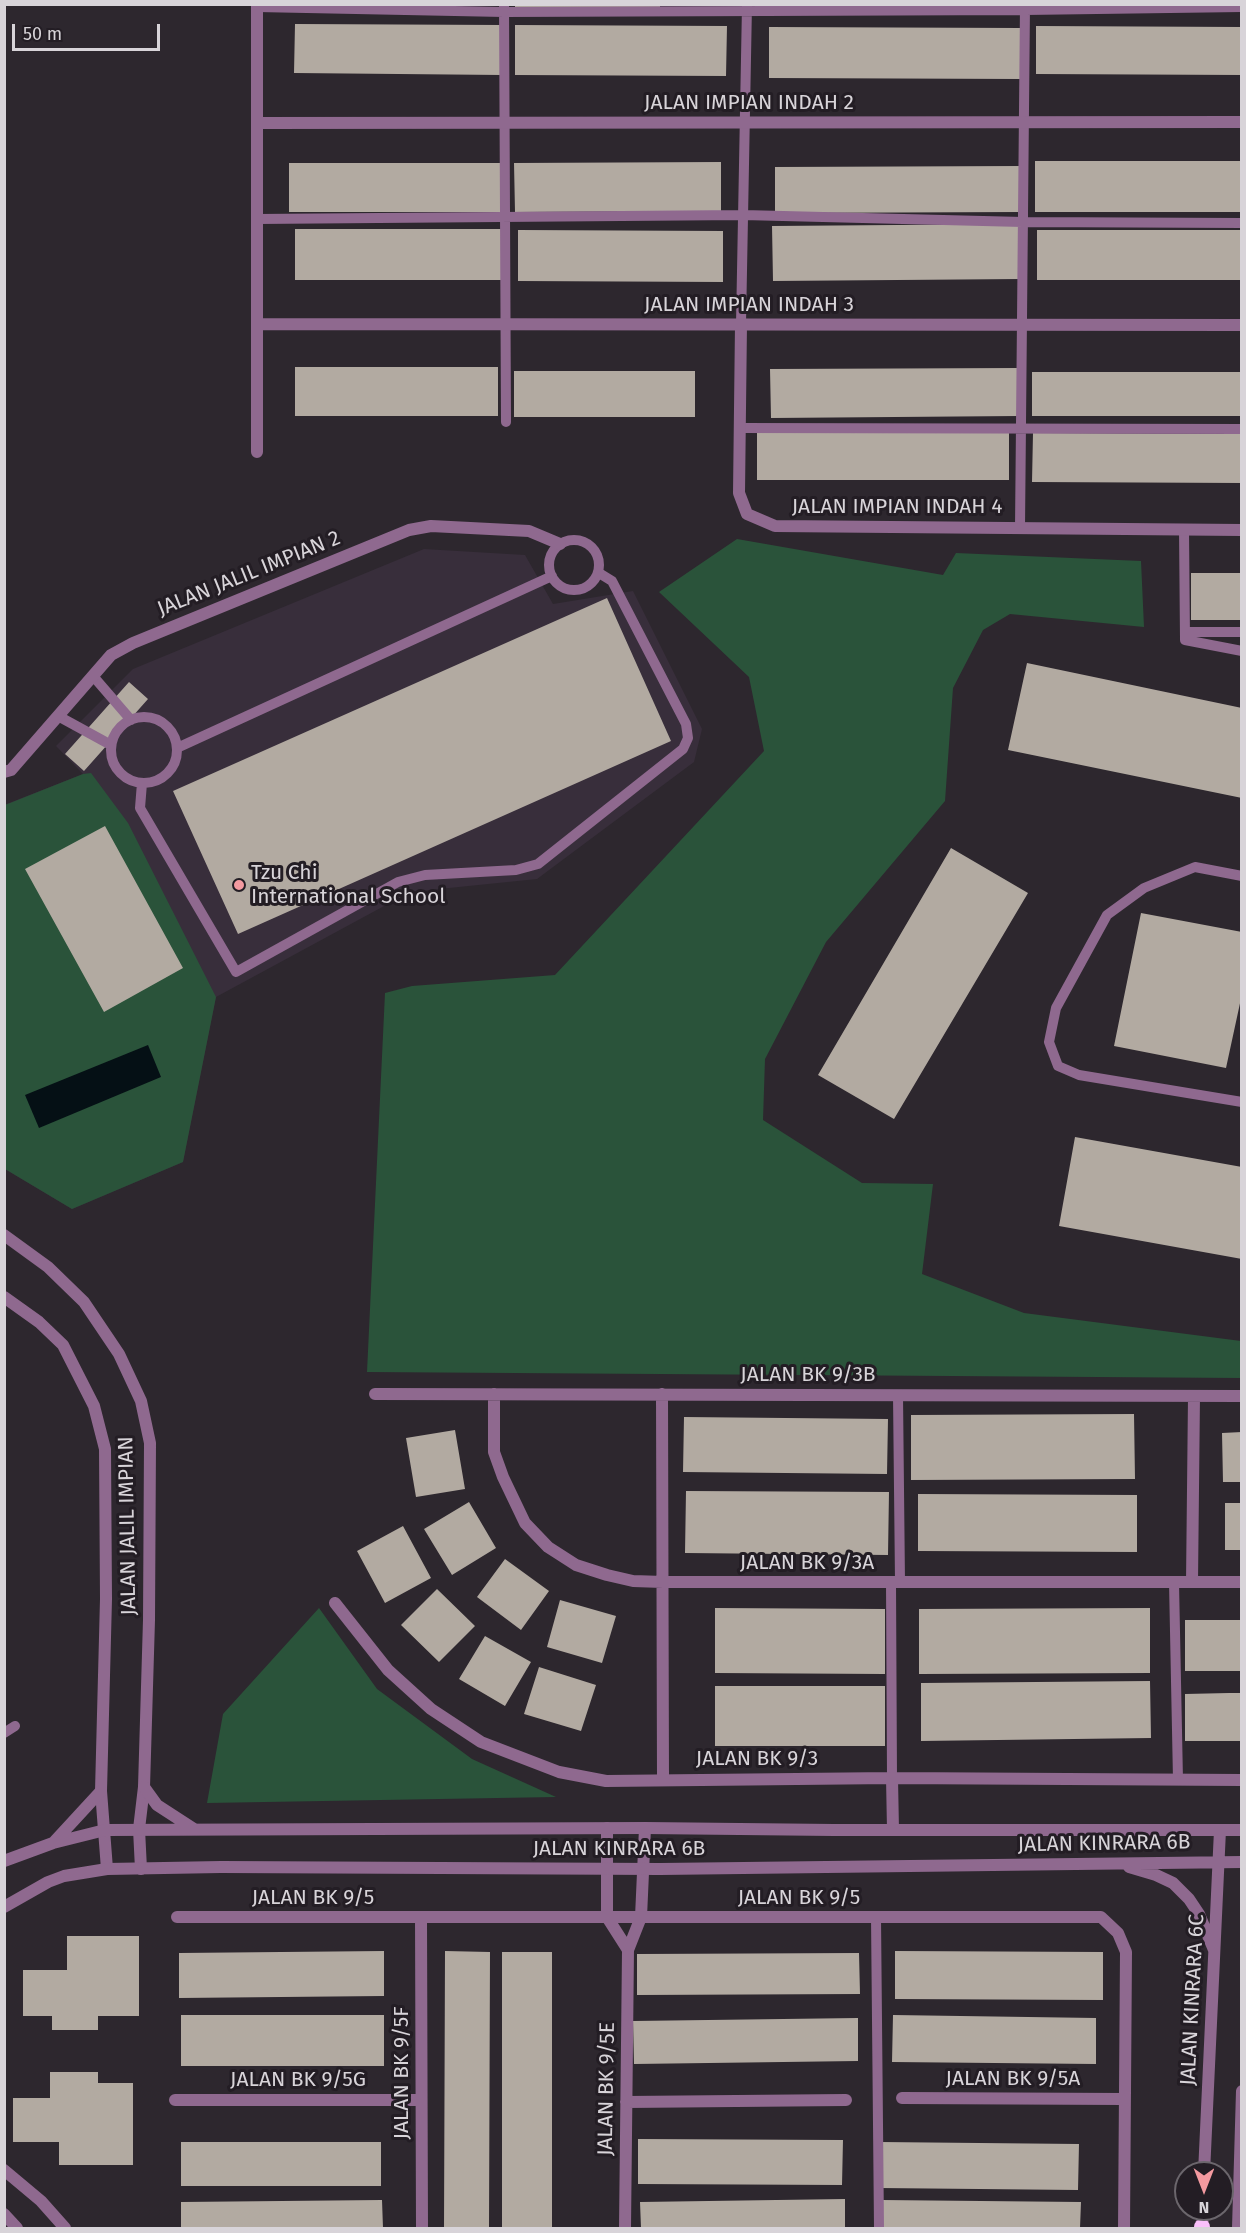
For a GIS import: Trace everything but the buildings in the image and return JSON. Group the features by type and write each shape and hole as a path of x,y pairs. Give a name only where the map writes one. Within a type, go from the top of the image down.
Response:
{"street":[{"path":"257,6 257,452"},
{"name":"JALAN IMPIAN INDAH 2","path":"257,123 1242,122"},
{"name":"JALAN IMPIAN INDAH 3","path":"257,324 1242,325"},
{"name":"JALAN IMPIAN INDAH 4","path":"741,324 739,494 747,514 775,526 1242,530"},
{"name":"JALAN JALIL IMPIAN 2","path":"4,772 11,770 111,655 133,643 409,530 430,526 529,531 560,544"},
{"name":"JALAN JALIL IMPIAN","path":"4,1235 48,1267 84,1302 119,1354 141,1401 150,1443 149,1620 144,1787 140,1829 141,1869"},
{"name":"JALAN JALIL IMPIAN","path":"4,1297 39,1322 63,1345 94,1406 105,1449 106,1599 101,1791 107,1869"},
{"name":"JALAN BK 9/3B","path":"375,1394 1242,1396"},
{"name":"JALAN BK 9/3A","path":"494,1394 495,1452 503,1477 525,1523 548,1547 576,1565 624,1579 663,1582 1242,1582"},
{"path":"662,1394 663,1780"},
{"path":"1192,1582 1194,1396"},
{"name":"JALAN BK 9/3","path":"335,1603 388,1670 432,1709 481,1742 560,1772 606,1781 892,1778 1242,1780"},
{"path":"892,1778 893,1830"},
{"path":"144,1787 157,1805 195,1829"},
{"path":"53,1843 101,1791"},
{"path":"607,1828 607,1917 628,1950"},
{"name":"JALAN BK 9/5E","path":"625,2229 628,1950 641,1917 645,1828"},
{"name":"JALAN KINRARA 6B","path":"4,1861 53,1843 105,1830 140,1829 1242,1830"},
{"name":"JALAN KINRARA 6C","path":"1205,2161 1220,1830"},
{"name":"JALAN KINRARA 6B","path":"4,1907 48,1882 64,1876 107,1869 221,1867 644,1869 1242,1862"},
{"path":"1113,1863 1156,1875 1173,1883 1189,1899 1199,1914 1215,1954"},
{"name":"JALAN BK 9/5","path":"177,1917 1101,1917 1118,1933 1126,1952 1124,2229"},
{"name":"JALAN BK 9/5F","path":"421,1918 422,2229"},
{"path":"1238,2229 1242,2091"},
{"name":"JALAN BK 9/5A","path":"902,2098 1124,2098"},
{"name":"JALAN BK 9/5G","path":"175,2100 421,2100"},
{"path":"626,2102 846,2100"},
{"path":"4,2170 41,2201 65,2229"},
{"path":"4,2214 17,2229"}],"lane":[{"path":"257,6 1242,7"},
{"path":"741,324 747,7"},
{"path":"1020,527 1025,7"},
{"path":"504,8 506,422"},
{"path":"257,219 743,215 1023,222 1242,224"},
{"path":"739,428 1242,429"},
{"path":"1184,530 1185,640 1242,651"},
{"path":"575,539 590,545 599,557 599,573 588,586 572,590 557,583 552,576 549,569 551,555 560,544 575,539"},
{"path":"142,783 140,808 236,972 398,882 425,875 516,870 538,864 683,749 688,738 686,724 612,580 599,573"},
{"path":"177,748 552,576"},
{"path":"1185,632 1242,632"},
{"path":"93,676 131,720"},
{"path":"58,716 111,745"},
{"path":"141,718 162,723 170,730 177,748 170,770 153,782 142,783 122,775 111,756 111,745 122,726 131,720 141,718"},
{"path":"1242,876 1195,867 1144,888 1107,915 1056,1008 1049,1042 1058,1066 1079,1075 1242,1102"},
{"path":"892,1778 898,1395"},
{"path":"1174,1582 1178,1780"},
{"path":"4,1733 15,1726"},
{"path":"876,1917 879,2229"}],"shaded area":[{"name":"Tzu Chi International School","path":"424,549 525,555 553,604 633,591 702,729 694,762 537,879 410,892 216,997 183,1162 72,1209 5,1169 4,805 83,774 56,746 133,669"},
{"path":"148,1045 161,1077 39,1128 25,1095"}],"green space":[{"path":"737,539 943,575 956,553 1141,561 1144,627 1010,614 983,630 953,688 945,801 826,942 765,1059 763,1120 862,1183 933,1184 922,1274 1024,1313 1241,1341 1241,1378 367,1372 385,993 412,986 555,975 764,751 749,677 659,592"},
{"path":"91,773 128,823 216,997 183,1162 72,1209 5,1169 5,805 83,774"},
{"path":"319,1608 377,1689 472,1759 556,1797 207,1803 223,1714"}],"place":[{"name":"Tzu Chi International School","path":"239,885"}]}
